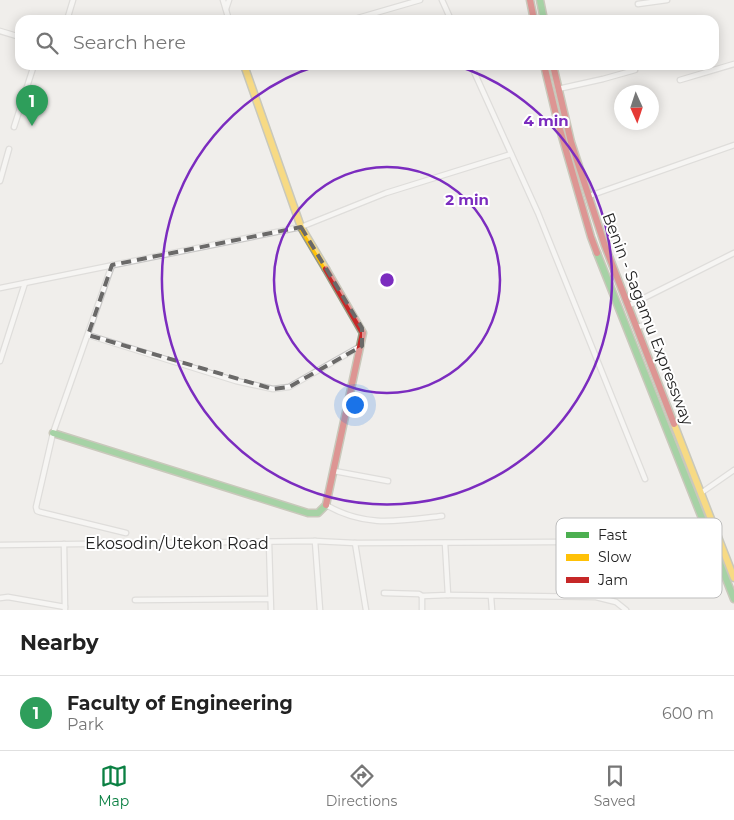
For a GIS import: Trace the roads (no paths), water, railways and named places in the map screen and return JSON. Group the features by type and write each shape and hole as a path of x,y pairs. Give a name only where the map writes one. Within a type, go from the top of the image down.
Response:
{"main road":[{"path":"530,0 533,15"},
{"path":"540,0 543,15"},
{"path":"53,434 308,513 317,514 323,511 326,506 362,346 362,328 301,227 246,70"},
{"path":"545,70 557,119 591,237 703,518"},
{"name":"Benin - Sagamu Expressway","path":"554,70 571,142 595,218 635,327 711,518"},
{"path":"586,221 595,218"},
{"name":"Benin - Sagamu Expressway","path":"722,547 734,578"},
{"path":"722,567 734,599"}],"street":[{"path":"68,15 73,0"},
{"path":"223,0 228,15"},
{"path":"226,10 229,0"},
{"path":"368,15 420,0"},
{"path":"442,0 450,15"},
{"path":"638,4 667,0"},
{"path":"0,31 15,36"},
{"path":"719,68 734,64"},
{"path":"14,127 32,70"},
{"path":"472,70 538,213 645,479"},
{"path":"558,89 635,70"},
{"path":"680,80 714,70"},
{"path":"588,196 734,145"},
{"path":"0,181 8,148"},
{"path":"0,288 301,227 386,192 511,154"},
{"path":"627,306 734,252"},
{"path":"112,264 53,434 37,511 126,533"},
{"path":"0,361 24,284"},
{"path":"635,327 650,324"},
{"path":"88,336 236,381 273,389 290,387 362,346"},
{"path":"701,493 734,470"},
{"path":"334,471 388,481"},
{"path":"326,506 340,513 365,521 388,522 442,516"},
{"path":"314,541 320,610"},
{"name":"Ekosodin/Utekon Road","path":"0,545 314,541 355,543 556,542"},
{"path":"269,543 271,610"},
{"path":"355,543 366,610"},
{"path":"445,543 448,595"},
{"path":"0,598 8,597 65,609 64,544"},
{"path":"384,593 419,594 422,596 556,597"},
{"path":"422,596 422,610"},
{"path":"491,597 492,610"},
{"path":"600,598 616,602 626,610"},
{"path":"135,600 270,599"}],"place":[{"name":"Faculty of Engineering","path":"32,126"}]}
